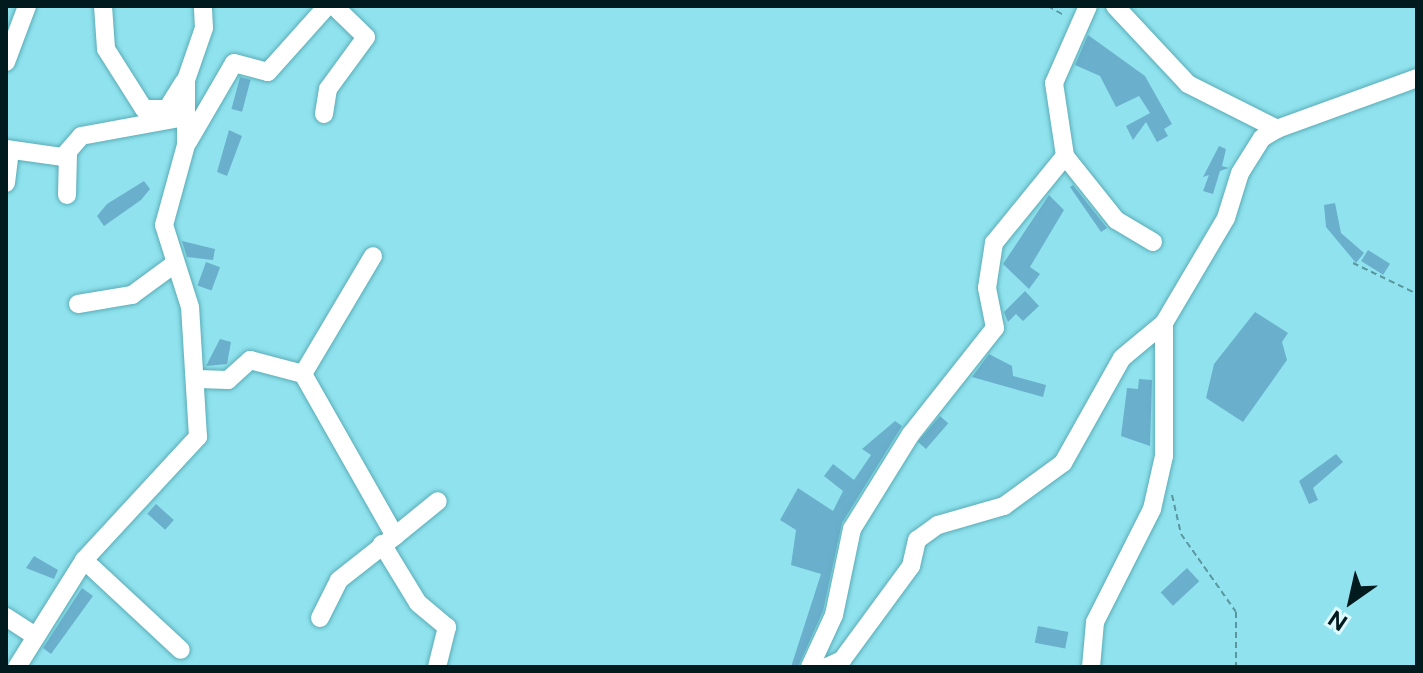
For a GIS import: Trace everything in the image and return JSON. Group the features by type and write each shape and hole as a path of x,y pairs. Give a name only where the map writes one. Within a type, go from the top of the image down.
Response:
{"street":[{"path":"6,62 27,6"},
{"path":"103,6 106,49 144,109 167,109 186,80 204,28 203,6"},
{"path":"17,667 32,634 84,560 191,452 198,437 198,379 190,307 173,265 164,225 186,145 234,63 268,72 327,6"},
{"path":"324,114 328,89 366,37 334,6"},
{"path":"1115,6 1188,84 1277,129"},
{"path":"1081,10 1054,83 1065,156 1116,220 1153,242"},
{"path":"827,667 842,660 902,579 917,540 938,525 1004,506 1063,463 1122,358 1164,323 1226,218 1240,173 1262,138 1277,129 1417,78"},
{"path":"186,80 186,145"},
{"path":"67,195 68,155 81,136 185,117"},
{"path":"6,183 8,149 68,155"},
{"path":"810,667 834,615 852,529 911,434 995,328 987,288 994,243 1065,156"},
{"path":"303,374 373,256"},
{"path":"78,304 132,295 173,265"},
{"path":"1091,667 1095,622 1152,509 1164,456 1164,323"},
{"path":"198,379 228,380 250,360 303,374 418,603 447,627 437,667"},
{"path":"320,618 339,580 438,501"},
{"path":"84,560 181,650"},
{"path":"6,617 32,634"}],"path":[{"path":"1048,6 1059,17 1081,10"},
{"path":"1353,263 1417,294"},
{"path":"1174,482 1181,534 1236,612 1236,667"}],"building":[{"path":"1088,35 1145,76 1172,124 1164,129 1168,136 1157,142 1146,122 1133,140 1126,126 1150,113 1139,96 1116,107 1100,76 1075,65"},
{"path":"240,77 251,80 242,112 231,109"},
{"path":"229,130 242,136 227,176 217,172"},
{"path":"1219,146 1226,149 1222,166 1229,168 1220,171 1213,194 1203,191 1209,175 1203,177"},
{"path":"144,181 150,189 141,200 104,226 97,216 107,204"},
{"path":"1073,185 1107,228 1101,232 1070,187"},
{"path":"1049,195 1064,210 1030,267 1040,274 1029,289 1003,264"},
{"path":"1335,203 1341,233 1364,253 1356,263 1326,227 1324,205"},
{"path":"182,241 215,249 213,260 187,257"},
{"path":"1368,250 1390,264 1383,275 1361,261"},
{"path":"206,262 220,267 212,291 197,285"},
{"path":"1025,291 1039,306 1023,321 1016,314 1008,322 1004,312"},
{"path":"1255,312 1288,333 1282,342 1287,360 1243,422 1206,398 1214,364"},
{"path":"220,339 231,342 227,364 206,366"},
{"path":"989,354 1012,366 1013,376 1046,385 1043,397 972,377"},
{"path":"1139,379 1152,380 1150,446 1121,436 1127,388 1138,389"},
{"path":"940,416 948,423 926,449 918,442"},
{"path":"895,421 902,426 842,523 823,611 798,667 791,667 821,574 791,565 796,530 780,520 798,488 833,511 843,491 824,476 833,464 854,480 871,455 862,449"},
{"path":"1336,454 1343,462 1313,488 1318,500 1309,504 1299,481"},
{"path":"156,504 174,520 165,530 147,514"},
{"path":"34,556 58,570 54,579 26,568"},
{"path":"1187,568 1199,581 1173,606 1161,593"},
{"path":"82,588 93,596 51,654 43,648"},
{"path":"1038,626 1068,632 1065,649 1035,643"}]}
